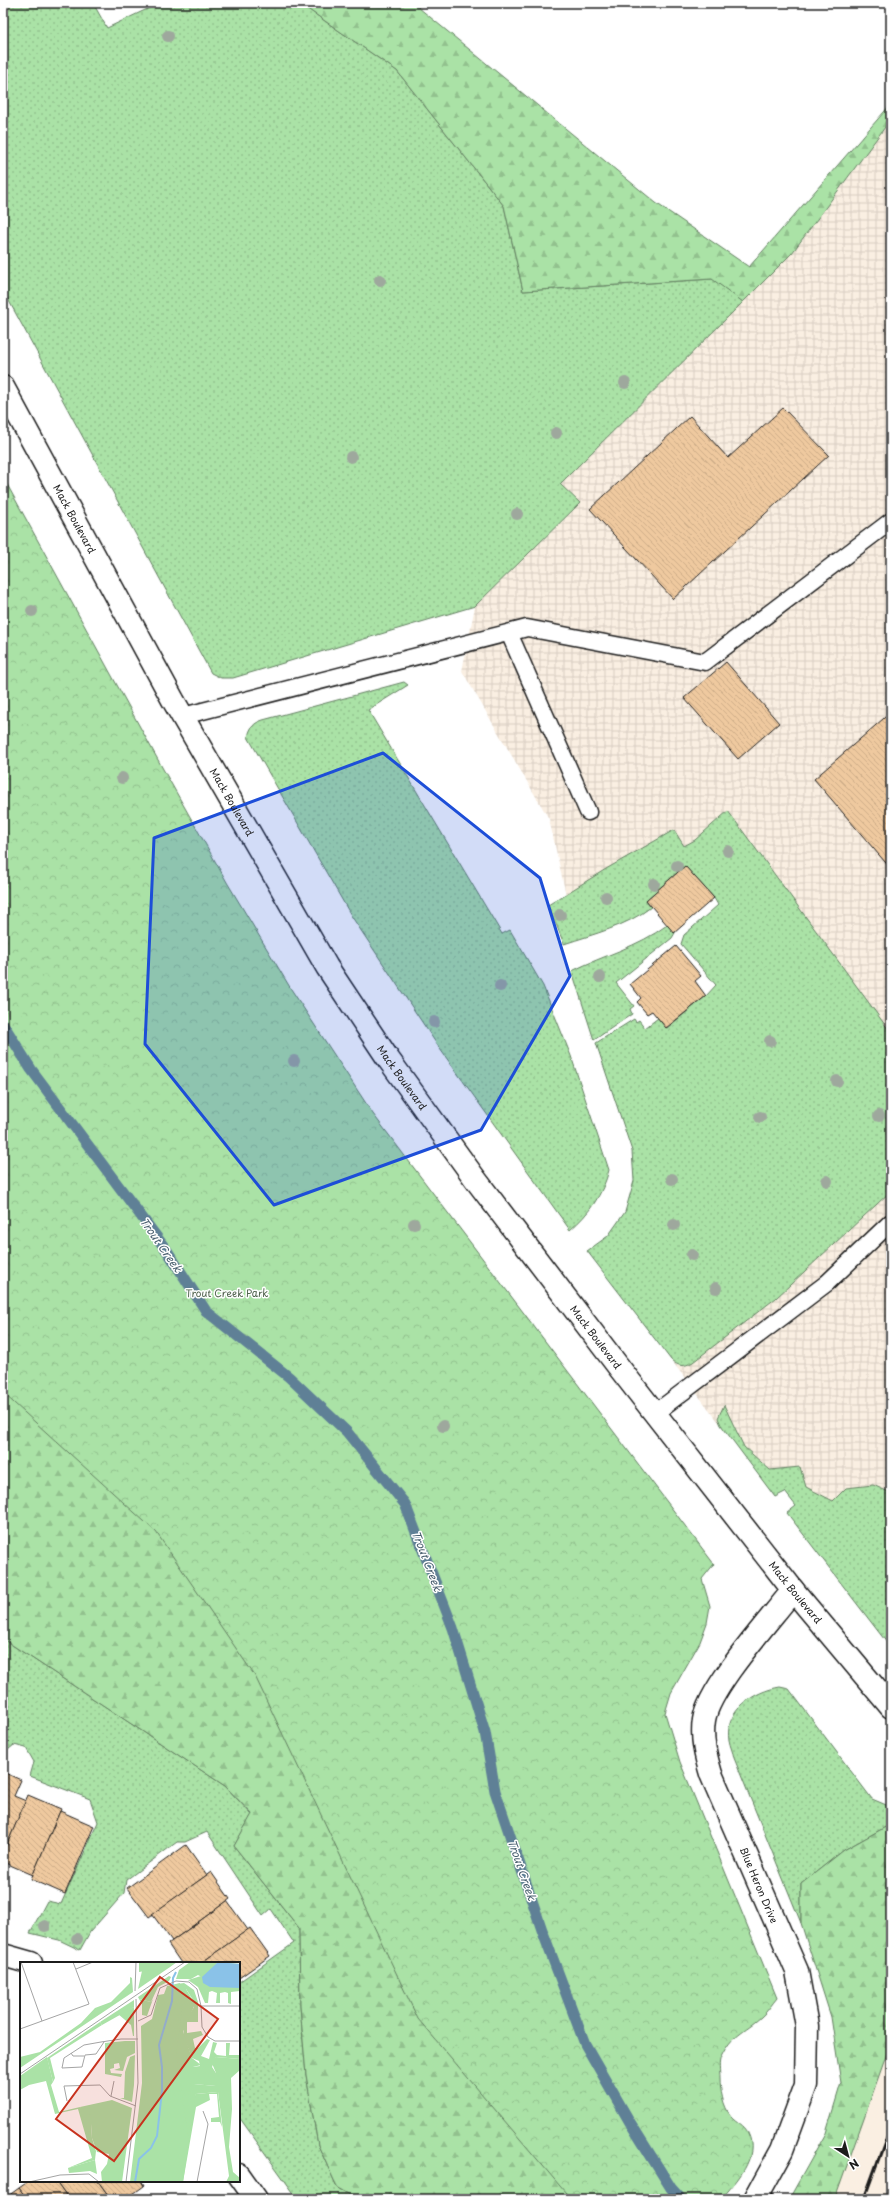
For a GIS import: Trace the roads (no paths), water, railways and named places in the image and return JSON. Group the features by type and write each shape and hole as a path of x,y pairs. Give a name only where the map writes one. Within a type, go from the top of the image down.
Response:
{"main road":[{"name":"Mack Boulevard","path":"3,387 183,716 327,967 389,1060 476,1180 655,1413 793,1590 891,1707"},
{"name":"Blue Heron Drive","path":"754,2199 782,2150 806,2085 807,2026 797,1971 706,1760 704,1752 704,1720 715,1695 729,1672 793,1590"},
{"path":"3,1955 28,1962"},
{"path":"240,2176 256,2199"}],"lane":[{"path":"183,716 527,628 705,662 891,521"},
{"path":"509,633 588,812"},
{"path":"655,1413 827,1283 891,1222"}],"waterway":[{"name":"Trout Creek","path":"3,1024 31,1069 168,1252 206,1311 289,1377 347,1432 405,1504 453,1628 485,1732 495,1791 542,1930 585,2044 631,2124 671,2188 681,2199"}],"railway":[{"path":"864,2199 891,2125"},
{"path":"888,2199 891,2192"}],"park label":[{"name":"Trout Creek Park","path":"227,1293"}]}
